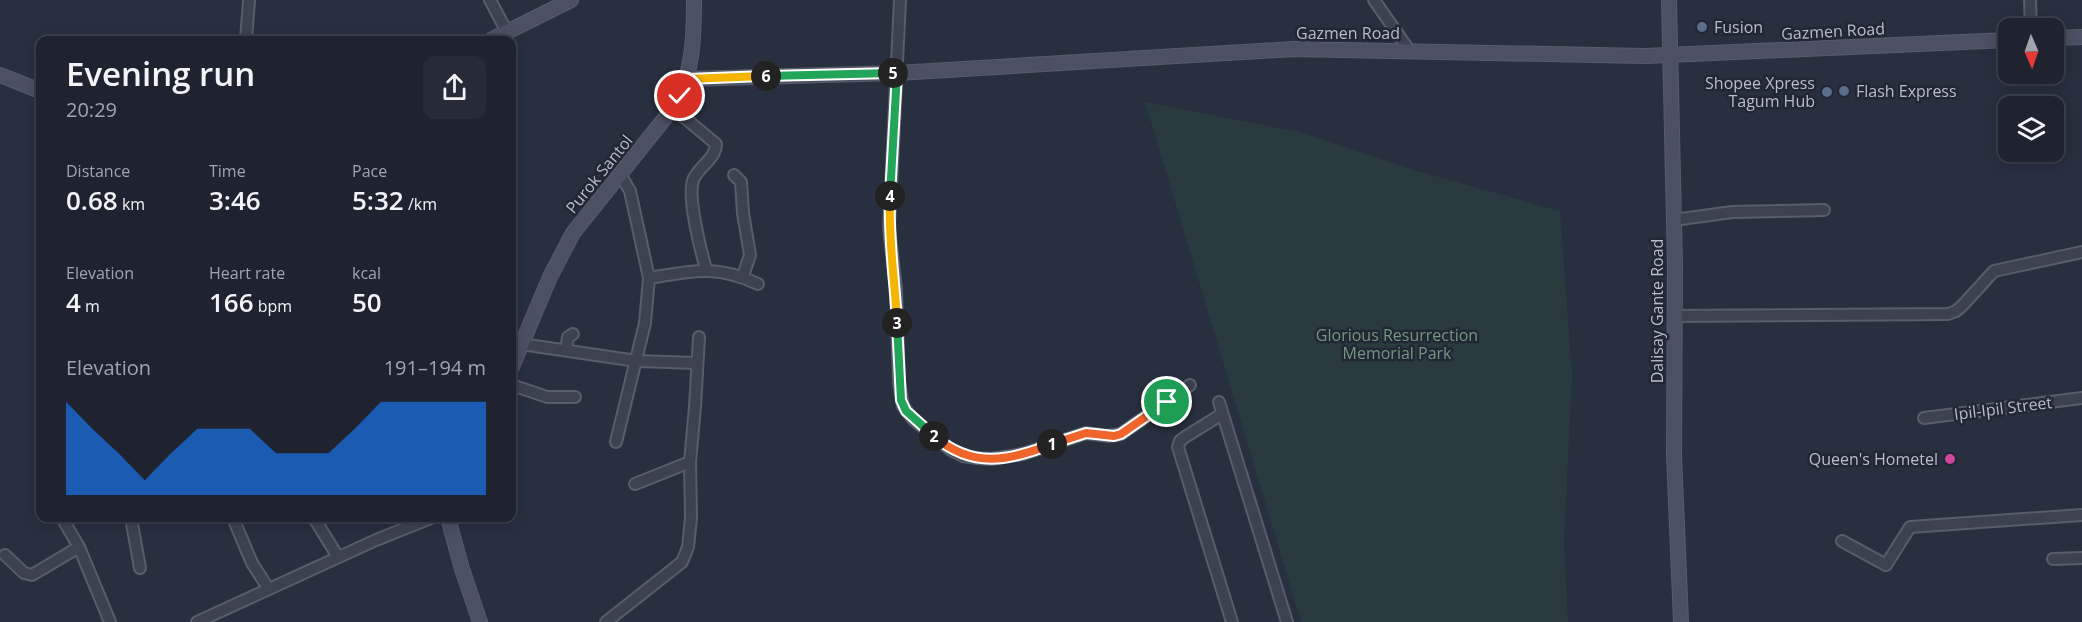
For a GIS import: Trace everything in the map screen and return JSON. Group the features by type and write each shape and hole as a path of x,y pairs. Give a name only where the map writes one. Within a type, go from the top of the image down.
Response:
{"street":[{"path":"246,36 249,0"},
{"path":"490,0 507,32"},
{"path":"499,36 571,0"},
{"name":"Purok Santol","path":"516,357 550,277 573,233 673,108 687,79 693,33 694,0"},
{"path":"900,0 889,228 896,289 898,382 901,400 906,411 951,450 963,456 991,459 1023,454 1086,433 1114,436 1121,434 1191,385"},
{"path":"1374,0 1409,50"},
{"name":"Dalisay Gante Road","path":"1670,0 1674,220 1674,455 1680,622"},
{"path":"2030,0 2031,18"},
{"path":"2064,38 2082,37"},
{"name":"Gazmen Road","path":"687,79 897,73 1284,49 1670,56 1998,40"},
{"path":"0,75 36,89"},
{"path":"673,108 716,144 714,153 696,175 692,185 698,236 706,269"},
{"path":"616,442 645,323 649,278 630,191 620,174"},
{"path":"734,175 741,182 743,213 750,255 743,276"},
{"path":"1674,220 1732,212 1824,210"},
{"path":"1674,316 1948,314 1962,306 1994,271 2082,252"},
{"path":"649,278 706,269 743,276 758,284"},
{"path":"566,350 568,337 573,334"},
{"path":"606,622 682,562 686,555 691,518 690,462 699,337"},
{"path":"521,344 637,361 697,363"},
{"path":"516,386 547,397 575,397"},
{"name":"Ipil-Ipil Street","path":"1924,418 2082,398"},
{"path":"1219,402 1287,622"},
{"path":"1222,414 1185,437 1180,441 1178,447 1232,622"},
{"path":"635,484 690,462"},
{"path":"1842,541 1886,565 1910,527 2082,514"},
{"path":"64,522 78,547 110,622"},
{"path":"132,522 140,568"},
{"path":"235,522 248,555 268,588"},
{"path":"316,522 338,557"},
{"path":"196,622 268,588 421,522"},
{"path":"449,522 480,622"},
{"path":"5,555 24,573 32,574 78,547"},
{"path":"2053,559 2082,558"}],"green space":[{"name":"Glorious Resurrection Memorial Park","path":"1145,102 1299,132 1414,170 1560,211 1572,376 1564,543 1568,622 1301,622"}],"place":[{"name":"Fusion","path":"1702,27"},
{"name":"Flash Express","path":"1844,91"},
{"name":"Shopee Xpress Tagum Hub","path":"1827,92"},
{"name":"Queen's Hometel","path":"1950,459"}],"route":[{"path":"680,96 687,79 897,73 889,228 896,289 898,382 901,400 906,411 951,450 963,456 991,459 1038,450 1086,433 1114,436 1126,431 1167,402"}]}
